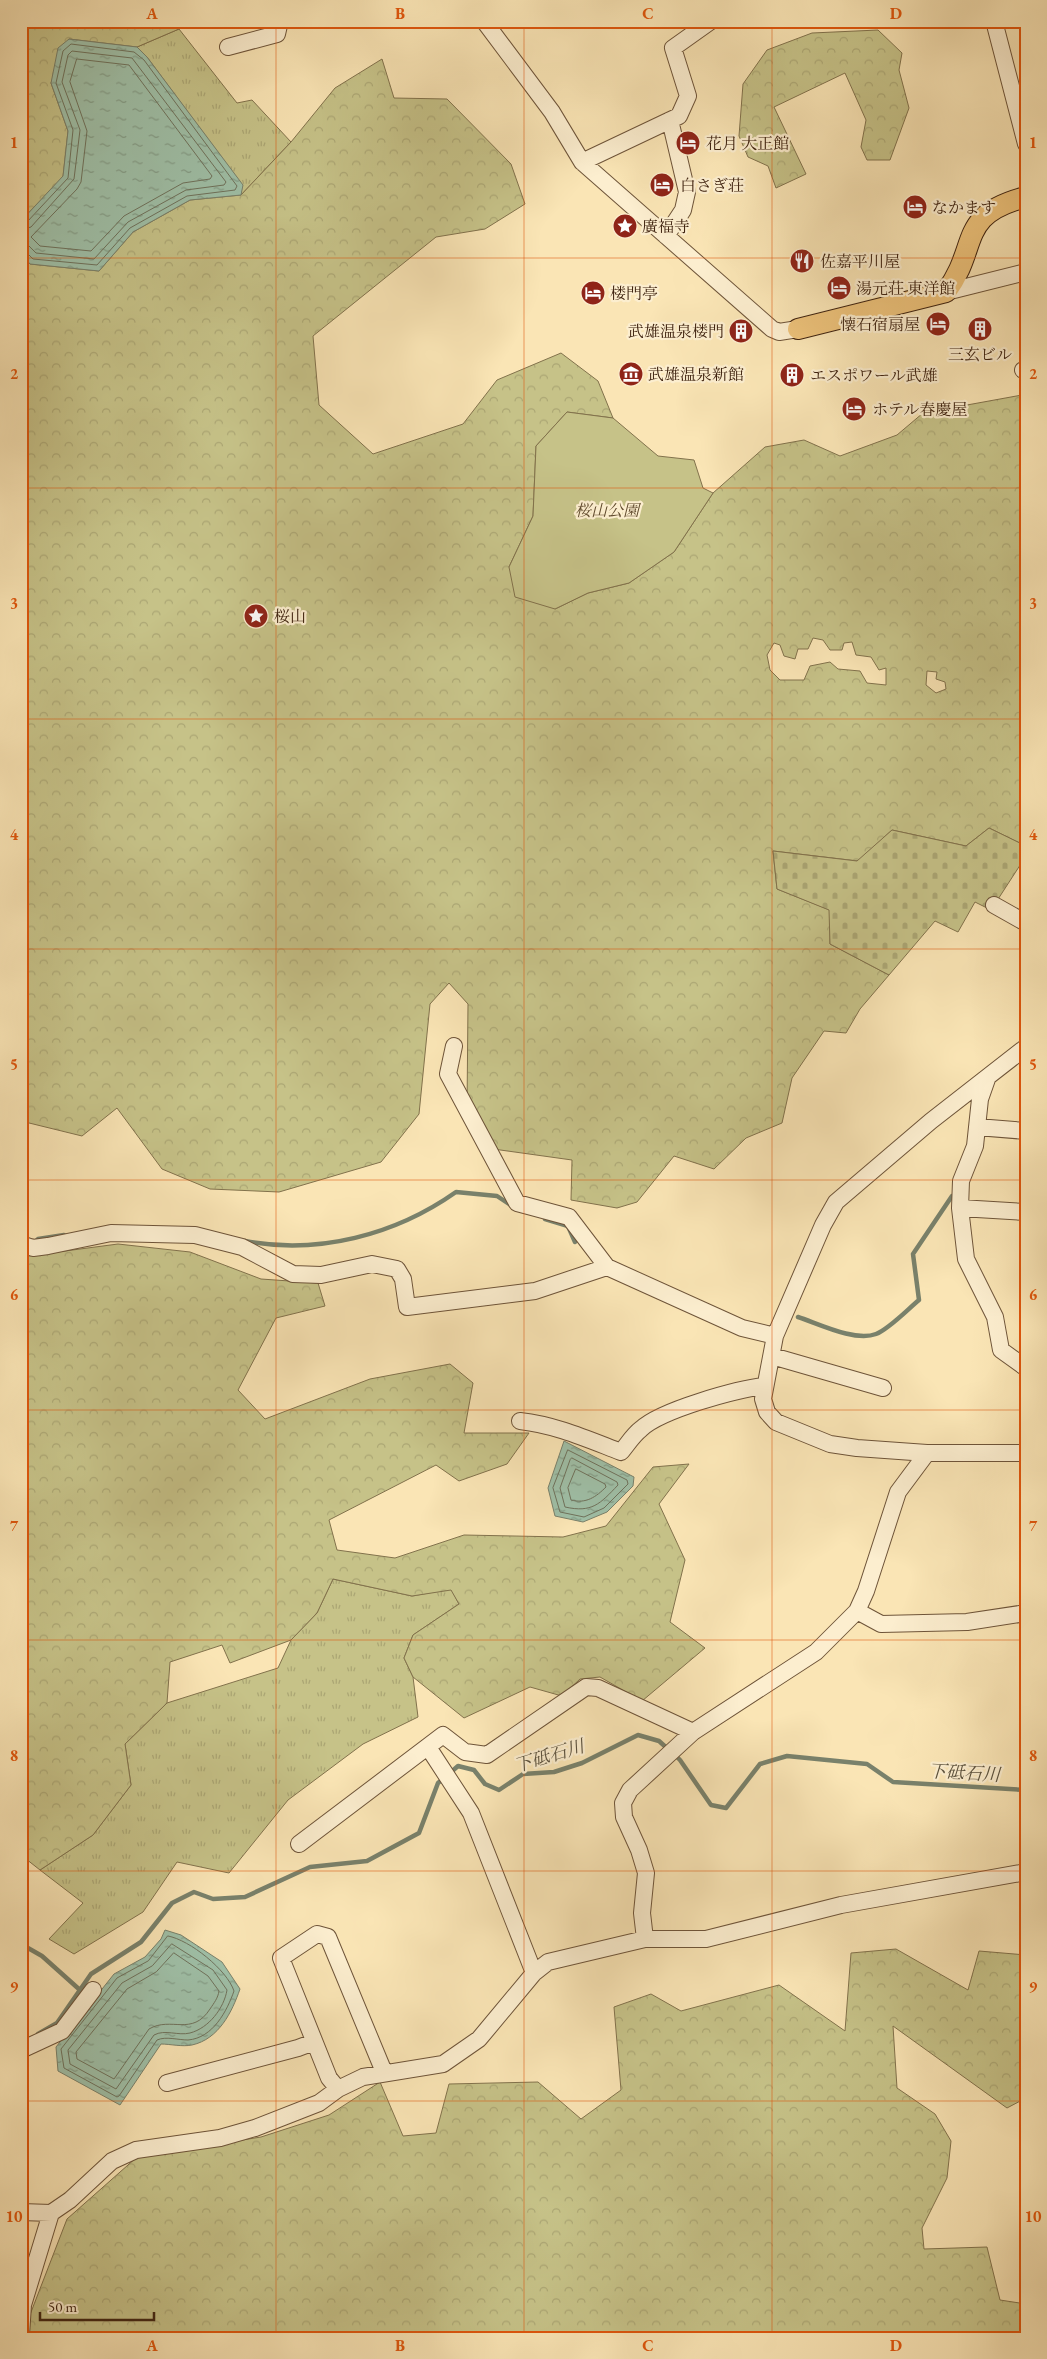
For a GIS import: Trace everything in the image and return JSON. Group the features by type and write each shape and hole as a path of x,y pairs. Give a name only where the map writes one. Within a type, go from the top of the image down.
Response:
{"main road":[{"path":"798,329 946,292 954,280 974,230 982,218 1004,203 1026,197"}],"street":[{"path":"228,47 277,34 280,21"},
{"path":"582,162 679,116 688,96 673,48 711,21"},
{"path":"994,21 1026,144"},
{"path":"488,23 552,112 582,162 772,329 779,332 798,329"},
{"path":"666,236 683,210 687,192 670,120"},
{"path":"946,292 1026,272"},
{"path":"994,905 1026,923"},
{"path":"454,1046 448,1074 518,1203 570,1217 607,1267 742,1328 775,1336"},
{"path":"1026,1047 923,1128 836,1202 823,1225 775,1336 764,1399 767,1412 776,1422 792,1431 830,1444 927,1453 1026,1453"},
{"path":"987,1079 980,1100 975,1146 961,1182 960,1208 966,1259 995,1317 1001,1350 1026,1368"},
{"path":"977,1127 1026,1131"},
{"path":"960,1208 1026,1212"},
{"path":"27,1246 111,1233 195,1234 242,1247 293,1274 321,1275 372,1264 397,1269 403,1279 407,1307 535,1291 607,1267"},
{"path":"772,1356 883,1388"},
{"path":"520,1421 542,1423 562,1429 621,1452 641,1428 674,1411 744,1388 765,1386"},
{"path":"645,1939 642,1913 646,1873 639,1850 624,1817 623,1803 630,1790 693,1732 816,1652 857,1611 866,1591 898,1492 927,1453"},
{"path":"857,1611 881,1624 968,1622 1026,1613"},
{"path":"299,1844 443,1735 465,1752 487,1755 586,1687 598,1688 693,1732"},
{"path":"428,1747 470,1813 534,1973"},
{"path":"21,2212 51,2213 70,2200 112,2161 136,2150 220,2138 255,2128 318,2103 338,2088 362,2078 384,2072 443,2064 479,2038 534,1973 548,1962 645,1939 706,1939 841,1905 1026,1872"},
{"path":"338,2088 329,2078 281,1958 317,1934 328,1937 384,2072"},
{"path":"21,2050 62,2031 93,1990"},
{"path":"167,2083 314,2042"},
{"path":"21,2334 23,2305 51,2213"}],"green space":[{"path":"21,21 190,21 179,29 137,47 69,39 51,83 68,131 63,177 21,221"},
{"path":"179,29 237,103 252,100 291,142 241,195 242,185 147,57 137,47"},
{"path":"878,30 902,53 899,70 909,108 890,160 867,160 861,147 866,120 845,73 774,107 806,174 776,188 768,166 748,157 739,136 743,84 767,50 812,33"},
{"path":"382,59 394,98 447,99 511,164 525,204 485,229 436,237 313,336 319,405 373,454 463,424 497,380 561,353 598,381 613,418 567,412 536,446 533,516 509,567 555,609 588,593 629,583 674,552 713,493 765,447 804,440 840,456 897,435 923,413 1022,395 1026,396 1026,846 989,828 966,846 892,830 858,861 773,851 777,889 830,910 830,944 889,975 860,1009 846,1033 824,1031 792,1078 782,1123 746,1138 714,1169 674,1156 637,1202 617,1208 571,1200 572,1160 486,1148 467,1109 468,1004 449,983 430,1004 419,1114 381,1162 279,1192 210,1189 162,1169 117,1108 82,1136 21,1121 21,253 30,264 99,271 133,232 190,200 241,195 291,142 335,88","holes":["813,638 823,640 830,650 842,650 844,643 852,642 856,655 871,657 879,670 886,668 886,685 867,683 860,671 838,669 830,662 810,666 804,680 780,680 770,670 767,655 774,643 780,645 784,656 795,659 798,649 808,649","927,671 937,672 936,679 945,682 946,689 936,693 926,685"]},
{"name":"桜山公園","path":"567,412 613,418 658,456 694,460 703,488 713,493 674,552 629,583 588,593 555,609 515,597 509,567 533,516 536,446"},
{"path":"989,828 1026,846 1026,856 991,910 975,902 958,932 935,921 889,975 830,944 829,910 777,889 773,851 857,861 892,830 966,846"},
{"path":"118,1244 190,1252 261,1279 318,1283 325,1306 276,1318 238,1390 265,1419 370,1379 450,1364 473,1383 464,1433 529,1433 507,1464 459,1481 436,1465 329,1520 337,1550 395,1558 464,1535 563,1537 606,1526 653,1467 689,1464 659,1504 685,1560 670,1622 705,1648 642,1701 600,1677 580,1679 562,1696 530,1687 464,1718 413,1677 404,1658 413,1635 459,1604 451,1590 412,1596 333,1579 317,1613 291,1640 230,1663 222,1645 170,1662 167,1703 125,1744 131,1785 93,1835 40,1870 21,1855 21,1259 27,1256"},
{"path":"333,1579 412,1596 451,1589 459,1604 413,1635 404,1658 413,1677 418,1717 363,1744 288,1800 229,1873 177,1862 143,1912 74,1954 49,1939 83,1903 40,1870 93,1835 131,1785 125,1744 167,1703 278,1668 291,1640 317,1613"},
{"path":"896,1949 968,1990 979,1951 1026,1955 1026,2098 1007,2108 893,2026 897,2088 935,2114 951,2141 947,2178 922,2228 924,2249 987,2247 1000,2300 1026,2304 1026,2338 21,2338 67,2219 137,2157 261,2137 329,2115 380,2082 403,2136 436,2133 449,2084 538,2082 581,2119 621,2090 614,2007 651,1994 681,2011 779,1985 845,2031 851,1953"}],"water":[{"path":"69,39 137,47 147,57 243,185 241,195 190,200 133,232 99,271 30,264 21,253 21,221 63,176 68,131 51,83 58,48"},
{"path":"564,1441 634,1477 633,1486 607,1512 583,1522 555,1516 548,1488"},
{"path":"165,1930 181,1935 222,1962 240,1989 233,2007 223,2023 210,2037 192,2045 161,2044 120,2105 58,2071 56,2047 114,1974 145,1957 161,1939"}],"waterway":[{"path":"245,1241 273,1245 300,1245 328,1243 355,1238 408,1220 456,1192 497,1196 512,1206"},
{"path":"798,1317 837,1331 858,1336 876,1334 892,1323 919,1300 913,1254 952,1196"},
{"path":"545,1219 568,1226 575,1242"},
{"path":"34,1243 38,1239 64,1235"},
{"name":"下砥石川","path":"450,1773 458,1766 474,1770 485,1784 499,1790 523,1774 554,1772 582,1763 638,1735 659,1741 669,1750"},
{"name":"下砥石川","path":"675,1755 711,1805 726,1808 760,1764 787,1756 867,1764 893,1782 1026,1790"},
{"name":"下砥石川","path":"38,2034 57,2023 91,1974 141,1942 172,1903 194,1892 213,1899 245,1897 310,1867 367,1861 419,1833 438,1783 444,1778"},
{"path":"21,1944 42,1956 80,1990"}],"place":[{"name":"花月 大正館","path":"688,143"},
{"name":"白さぎ荘","path":"662,185"},
{"name":"なかます","path":"915,207"},
{"name":"廣福寺","path":"625,226"},
{"name":"佐嘉平川屋","path":"802,261"},
{"name":"湯元荘 東洋館","path":"839,288"},
{"name":"楼門亭","path":"593,293"},
{"name":"懐石宿扇屋","path":"938,324"},
{"name":"三玄ビル","path":"980,329"},
{"name":"武雄温泉楼門","path":"741,331"},
{"name":"武雄温泉新館","path":"631,374"},
{"name":"エスポワール武雄","path":"792,375"},
{"name":"ホテル春慶屋","path":"854,409"},
{"name":"桜山","path":"256,616"}]}
